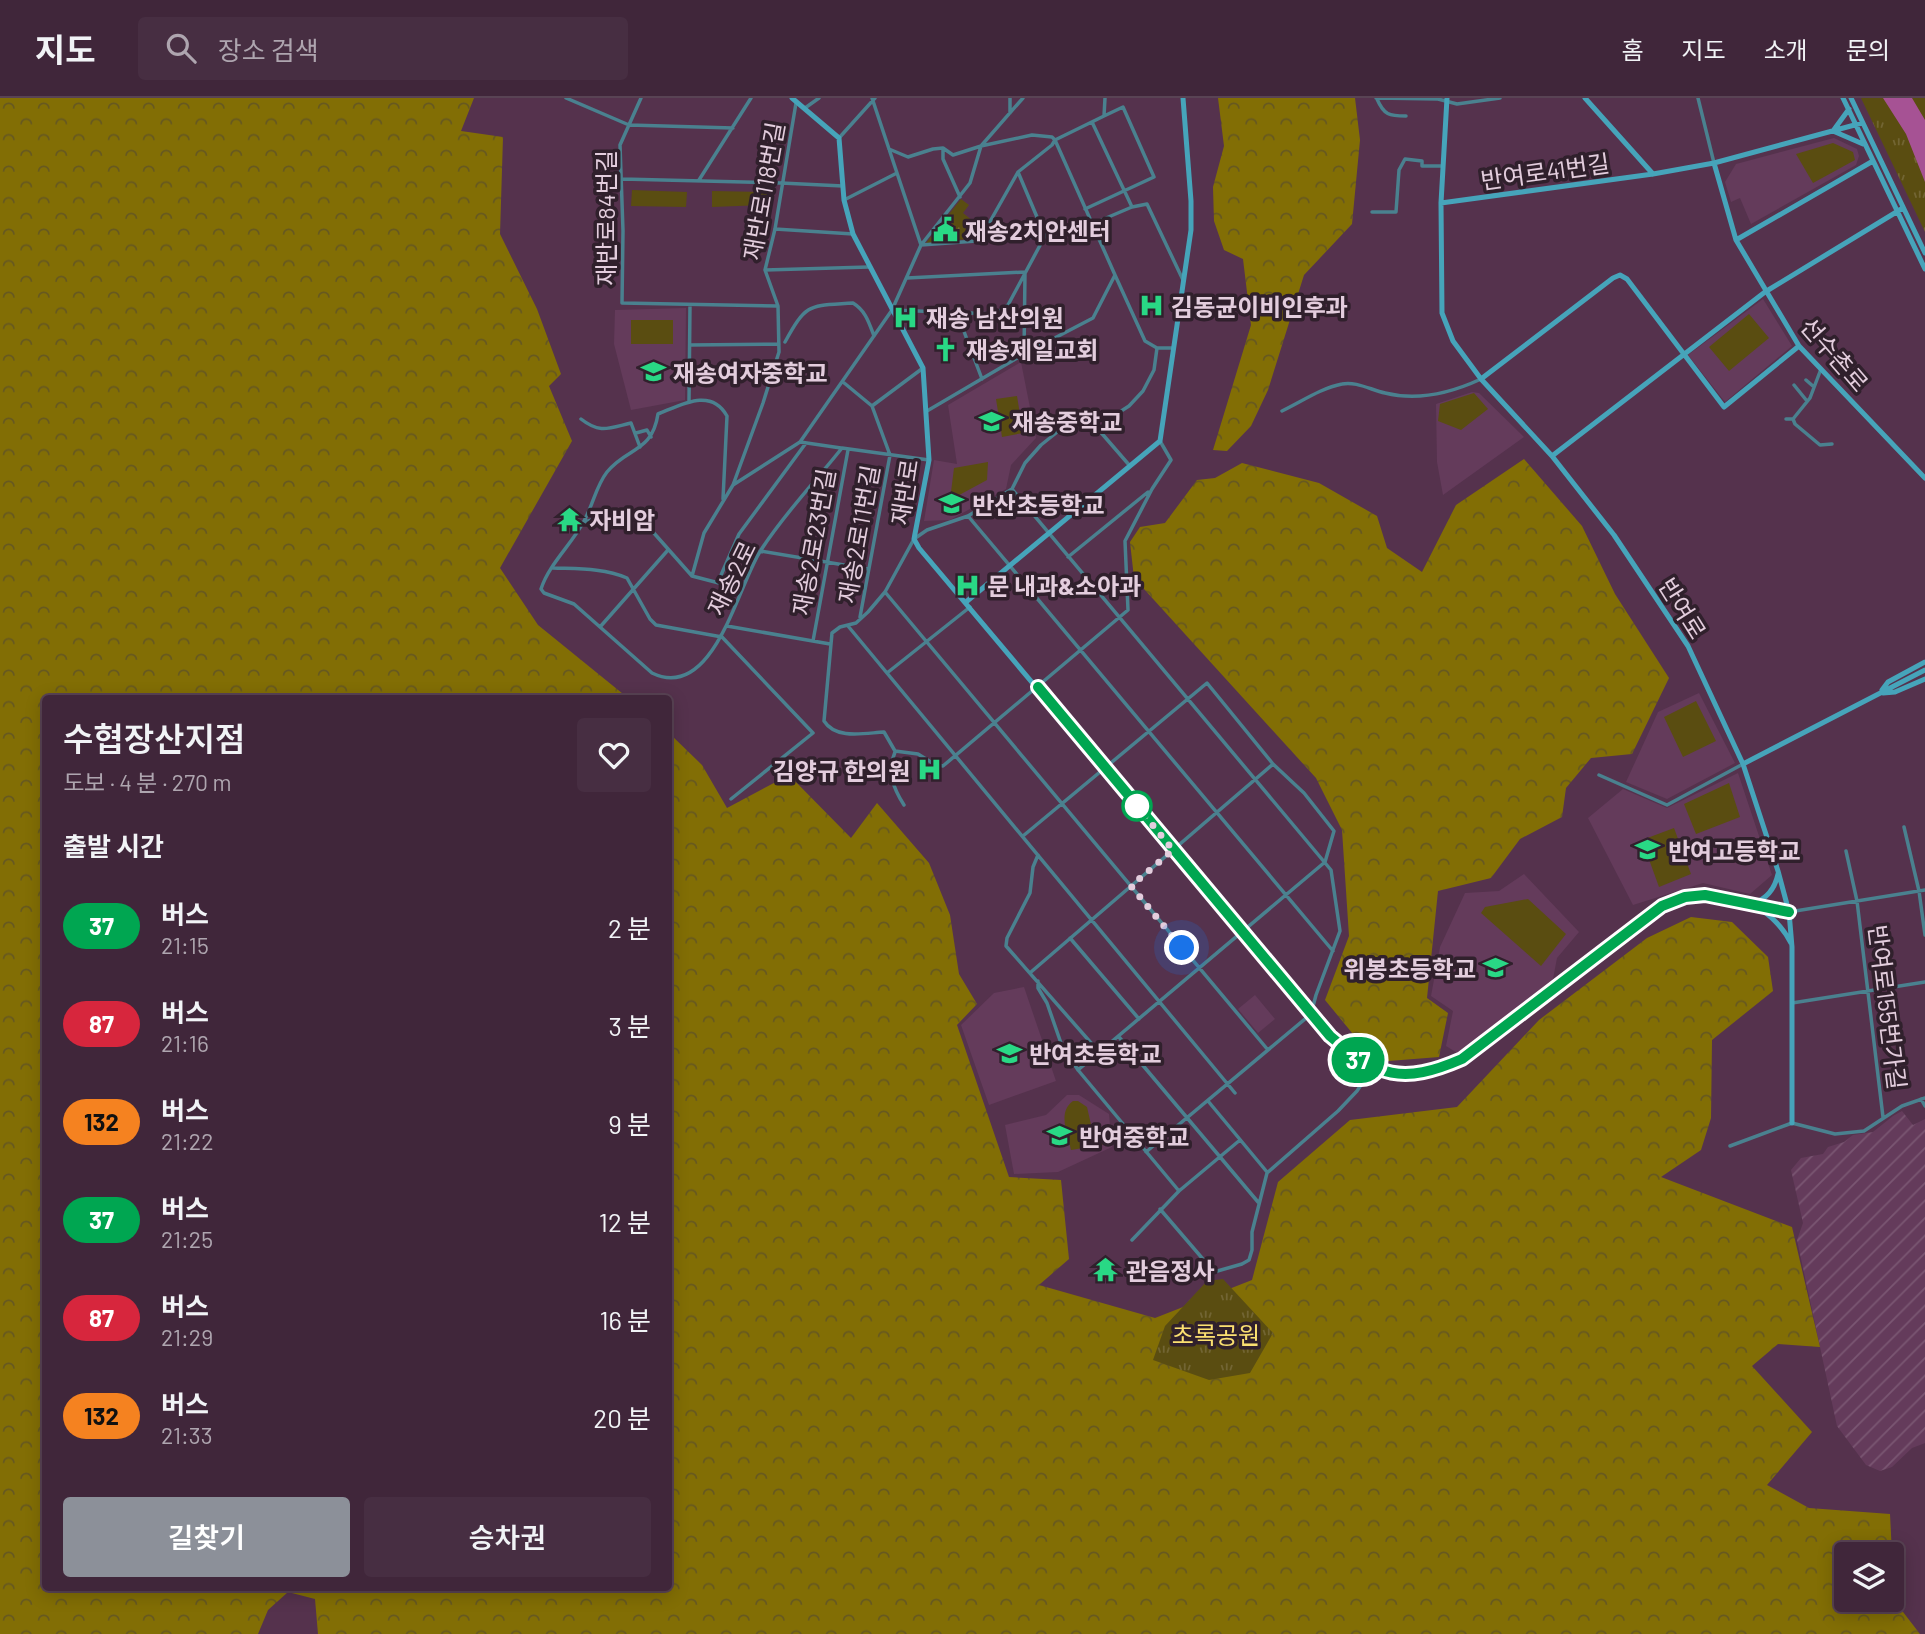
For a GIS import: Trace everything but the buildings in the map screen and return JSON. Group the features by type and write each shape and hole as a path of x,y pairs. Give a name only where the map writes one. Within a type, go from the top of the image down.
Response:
{"main road":[{"path":"1183,98 1191,230 1160,441 1009,566 968,604 1330,1036 1358,1060 1373,1067 1393,1074 1413,1074 1440,1069 1462,1059 1662,906 1685,897 1705,895 1789,912"},
{"path":"1585,98 1653,174 1714,163 1863,123"},
{"path":"1843,98 1872,161 1925,253"},
{"path":"1851,98 1925,269"},
{"path":"794,100 839,138"},
{"name":"반여로","path":"1447,100 1441,203 1442,313 1453,341 1481,379 1552,456 1614,535 1688,646 1743,764 1779,871 1789,912 1792,947 1791,1123"},
{"path":"1833,131 1849,109"},
{"path":"1833,131 1865,145"},
{"name":"재반로","path":"839,138 845,200 853,234 923,368 929,460 915,539 919,548 968,604"},
{"path":"1736,240 1872,161"},
{"name":"선수촌로","path":"1714,163 1736,240 1799,346 1925,478"},
{"name":"반여로41번길","path":"1441,203 1653,174"},
{"path":"1552,456 1765,292 1900,210"},
{"path":"1481,379 1620,275 1628,279 1721,405 1726,407 1799,346"},
{"path":"1880,693 1888,682 1925,662"},
{"path":"1743,764 1925,670"},
{"path":"1880,693 1895,692 1925,679"},
{"path":"1753,903 1764,899 1775,885 1779,871"},
{"path":"1753,903 1773,917 1792,947"}],"street":[{"path":"566,98 629,125 733,128"},
{"name":"재반로84번길","path":"641,98 620,145 622,303 690,305"},
{"path":"699,180 751,98"},
{"path":"803,109 819,98"},
{"path":"1010,98 1010,113"},
{"path":"692,576 704,533 723,499 733,485 800,442 892,310 921,245 970,183 981,146 1023,98"},
{"path":"1104,116 1105,98"},
{"path":"1406,116 1387,114 1380,109 1376,99 1438,99 1457,104 1500,98"},
{"path":"1698,98 1714,163"},
{"path":"839,138 875,99"},
{"path":"875,99 921,245"},
{"name":"재반로118번길","path":"733,485 779,352 778,306 765,270 775,229 794,100"},
{"path":"979,241 1018,172 1055,140 1123,107 1154,177 1086,209"},
{"path":"1092,122 1132,207"},
{"path":"889,149 908,157 943,148 953,155 1032,135 1052,137 1145,341 1157,348 1174,348"},
{"path":"943,148 943,159 960,197"},
{"path":"1372,212 1396,212 1399,170 1405,159 1422,161 1422,166 1443,166"},
{"path":"1018,172 1045,236"},
{"path":"845,200 897,173"},
{"path":"622,180 843,186"},
{"path":"1092,224 1132,207 1147,204 1184,282"},
{"path":"775,229 853,234"},
{"path":"921,245 1045,236"},
{"path":"892,310 988,314 1002,310 1008,305 1045,236"},
{"path":"765,270 869,267"},
{"path":"906,278 1026,272"},
{"path":"1024,354 1026,272"},
{"path":"925,412 1024,354 1093,318 1115,275"},
{"path":"785,342 799,316 815,305 853,303 868,318 874,336"},
{"path":"723,499 727,415 710,399 689,402 690,305 778,306"},
{"path":"957,313 982,379"},
{"path":"690,345 779,344"},
{"path":"904,805 891,778 895,751 884,732 838,733 829,729 824,721 832,633 840,626 860,619 884,592 915,539 927,530 968,516 1012,489 1025,463 1041,445 1061,429 1120,413 1138,398 1154,370 1157,348"},
{"path":"842,382 872,406 923,368"},
{"path":"1793,419 1807,401 1821,369"},
{"path":"1282,411 1345,383 1396,396 1419,396 1452,390 1481,379"},
{"path":"1806,380 1814,387"},
{"path":"1794,385 1807,401"},
{"name":"재송2로","path":"689,402 658,414 651,437 610,468 603,477 584,522 541,589 544,593 573,604 652,673 662,677 670,678 695,669 722,637 760,551 842,449"},
{"name":"재반로","path":"872,406 890,455"},
{"path":"581,419 594,429 632,423 639,447"},
{"path":"1786,419 1793,419 1820,445 1832,443"},
{"path":"1091,421 1130,466"},
{"path":"635,434 647,430 651,437"},
{"path":"895,751 918,754 943,766 1128,610 1125,541 1152,488 1171,460 1160,441"},
{"path":"800,442 929,460"},
{"path":"718,582 739,534 806,443"},
{"name":"재송2로23번길","path":"813,641 848,450"},
{"name":"재송2로11번길","path":"860,619 890,455"},
{"path":"1068,556 1152,488"},
{"path":"1012,489 1331,870 1340,931 1311,1014 1146,1152"},
{"path":"584,522 624,513 645,523 692,576 742,589"},
{"path":"968,516 1333,951"},
{"path":"600,627 668,550"},
{"path":"760,551 869,569"},
{"path":"554,568 609,571 627,578 656,625 722,637 813,733 731,799"},
{"path":"884,592 1063,802 1268,1050"},
{"path":"887,673 968,604"},
{"path":"847,625 1235,1093"},
{"path":"727,626 830,644"},
{"path":"1022,836 1207,682 1273,764 1304,793 1334,831 1325,862 1078,1070"},
{"path":"1031,972 1273,764"},
{"path":"1600,775 1668,804 1743,764"},
{"path":"1904,827 1919,891 1925,935"},
{"name":"반여로155번가길","path":"1846,851 1857,901 1883,1118"},
{"path":"1038,855 1033,867 1030,893 1007,938 1006,946 1099,1053"},
{"path":"1789,912 1925,890"},
{"path":"1070,938 1139,1020"},
{"path":"1038,981 1038,988 1047,1003 1062,1046 1078,1070 1179,1191"},
{"path":"1792,1003 1925,982"},
{"path":"1119,1037 1258,1202"},
{"path":"1160,1209 1214,1272 1249,1260 1258,1202 1267,1173 1338,1111 1373,1067"},
{"path":"1730,1146 1791,1123 1835,1134 1864,1130 1902,1106 1923,1099 1925,1107"},
{"path":"1208,1101 1267,1173"},
{"path":"1132,1240 1179,1191 1240,1140"}],"shaded area":[{"path":"1883,98 1912,98 1925,120 1925,182 1906,134"},
{"path":"1834,138 1857,149 1859,156 1856,165 1751,224 1740,198 1731,202 1725,182 1736,164"},
{"path":"1763,299 1792,346 1725,402 1688,355"},
{"name":"재송여자중학교","path":"686,308 685,400 631,410 614,344 615,310"},
{"name":"재송중학교","path":"1021,362 1036,438 1011,465 1006,489 950,520 924,521 934,460 957,464 948,405"},
{"path":"1472,392 1479,393 1524,437 1443,495 1437,462 1436,404"},
{"path":"1699,693 1735,763 1667,799 1626,782 1658,712"},
{"path":"1738,773 1772,875 1750,894 1703,883 1633,905 1588,818 1623,789 1667,808"},
{"name":"위봉초등학교","path":"1524,874 1579,932 1557,958 1553,979 1459,1054 1446,1046 1453,1011 1431,996 1440,947 1465,893 1499,891"},
{"name":"반여초등학교","path":"1024,987 1056,1081 989,1105 961,1025 994,993"},
{"path":"1255,995 1275,1019 1258,1033 1238,1009"},
{"name":"반여중학교","path":"1067,1095 1079,1095 1109,1114 1112,1147 1058,1172 1014,1174 1005,1125 1046,1115"},
{"path":"1902,1111 1913,1125 1925,1119 1925,1443 1912,1448 1892,1467 1880,1471 1866,1465 1837,1426 1797,1240 1803,1223 1791,1170 1801,1158 1823,1154 1828,1147 1844,1142 1853,1135 1873,1132"}],"green space":[{"path":"0,98 474,98 461,131 503,137 500,234 537,309 561,374 549,386 572,441 500,568 538,625 624,695 42,695 42,1591 672,1591 672,736 702,765 727,808 789,775 851,838 877,803 929,863 950,915 959,974 977,1004 957,1025 1009,1177 1061,1180 1069,1259 1039,1285 1155,1318 1252,1280 1278,1182 1350,1120 1457,1107 1539,1020 1647,938 1691,917 1732,922 1768,957 1773,991 1712,1040 1711,1118 1701,1150 1661,1177 1792,1227 1820,1347 1778,1344 1752,1366 1812,1432 1767,1485 1809,1508 1890,1514 1891,1542 1834,1542 1834,1612 1903,1612 1920,1634 318,1634 315,1599 288,1592 268,1610 258,1634 0,1634"},
{"path":"1218,98 1355,98 1360,140 1352,224 1304,275 1268,390 1251,426 1227,451 1213,450 1251,325 1243,259 1224,250 1214,221 1213,187 1224,146"},
{"path":"1861,98 1925,98 1925,232"},
{"path":"1833,143 1853,152 1855,160 1813,183 1796,154"},
{"path":"632,190 687,192 686,207 631,206"},
{"path":"712,191 767,192 767,205 712,207"},
{"path":"961,199 969,205 963,213 983,229 978,238 926,243"},
{"path":"1749,314 1769,338 1729,371 1709,347"},
{"path":"631,320 673,320 673,344 631,344"},
{"path":"1474,393 1488,409 1461,430 1438,421 1440,404"},
{"path":"1017,396 1023,433 1002,437 996,399"},
{"path":"1524,459 1582,526 1615,594 1669,678 1632,754 1591,758 1566,788 1562,817 1520,839 1491,878 1438,891 1427,998 1448,1013 1439,1057 1376,1062 1325,1000 1349,936 1342,830 1316,778 1134,578 1130,542 1140,527 1165,523 1197,480 1215,478 1242,463 1319,483 1377,516 1387,548 1422,572 1456,505"},
{"path":"988,462 987,480 950,500 954,468"},
{"path":"1696,701 1716,741 1683,757 1664,717"},
{"path":"1729,783 1740,817 1696,834 1684,804"},
{"path":"1674,828 1691,874 1659,887 1642,840"},
{"path":"1528,899 1566,934 1541,966 1481,913 1485,907"},
{"path":"1073,1101 1087,1107 1092,1129 1103,1127 1106,1144 1071,1150 1065,1117 1068,1106"},
{"name":"초록공원","path":"1223,1279 1273,1333 1250,1373 1209,1380 1153,1360 1165,1326 1207,1281"}],"bus line":[{"name":"37","path":"1038,687 1330,1036 1358,1060 1393,1074 1413,1074 1440,1069 1462,1059 1662,906 1685,897 1705,895 1789,912"}],"place":[{"name":"재송2치안센터","path":"945,230"},
{"name":"김동균이비인후과","path":"1151,306"},
{"name":"재송 남산의원","path":"906,317"},
{"name":"재송제일교회","path":"946,349"},
{"name":"재송여자중학교","path":"653,372"},
{"name":"재송중학교","path":"992,421"},
{"name":"반산초등학교","path":"952,504"},
{"name":"자비암","path":"569,519"},
{"name":"문 내과&소아과","path":"967,585"},
{"name":"김양규 한의원","path":"930,770"},
{"name":"반여고등학교","path":"1648,850"},
{"name":"위봉초등학교","path":"1496,968"},
{"name":"반여초등학교","path":"1009,1053"},
{"name":"반여중학교","path":"1059,1136"},
{"name":"관음정사","path":"1106,1270"}],"route":[{"path":"1137,806 1173,850 1131,886 1182,948"}]}
